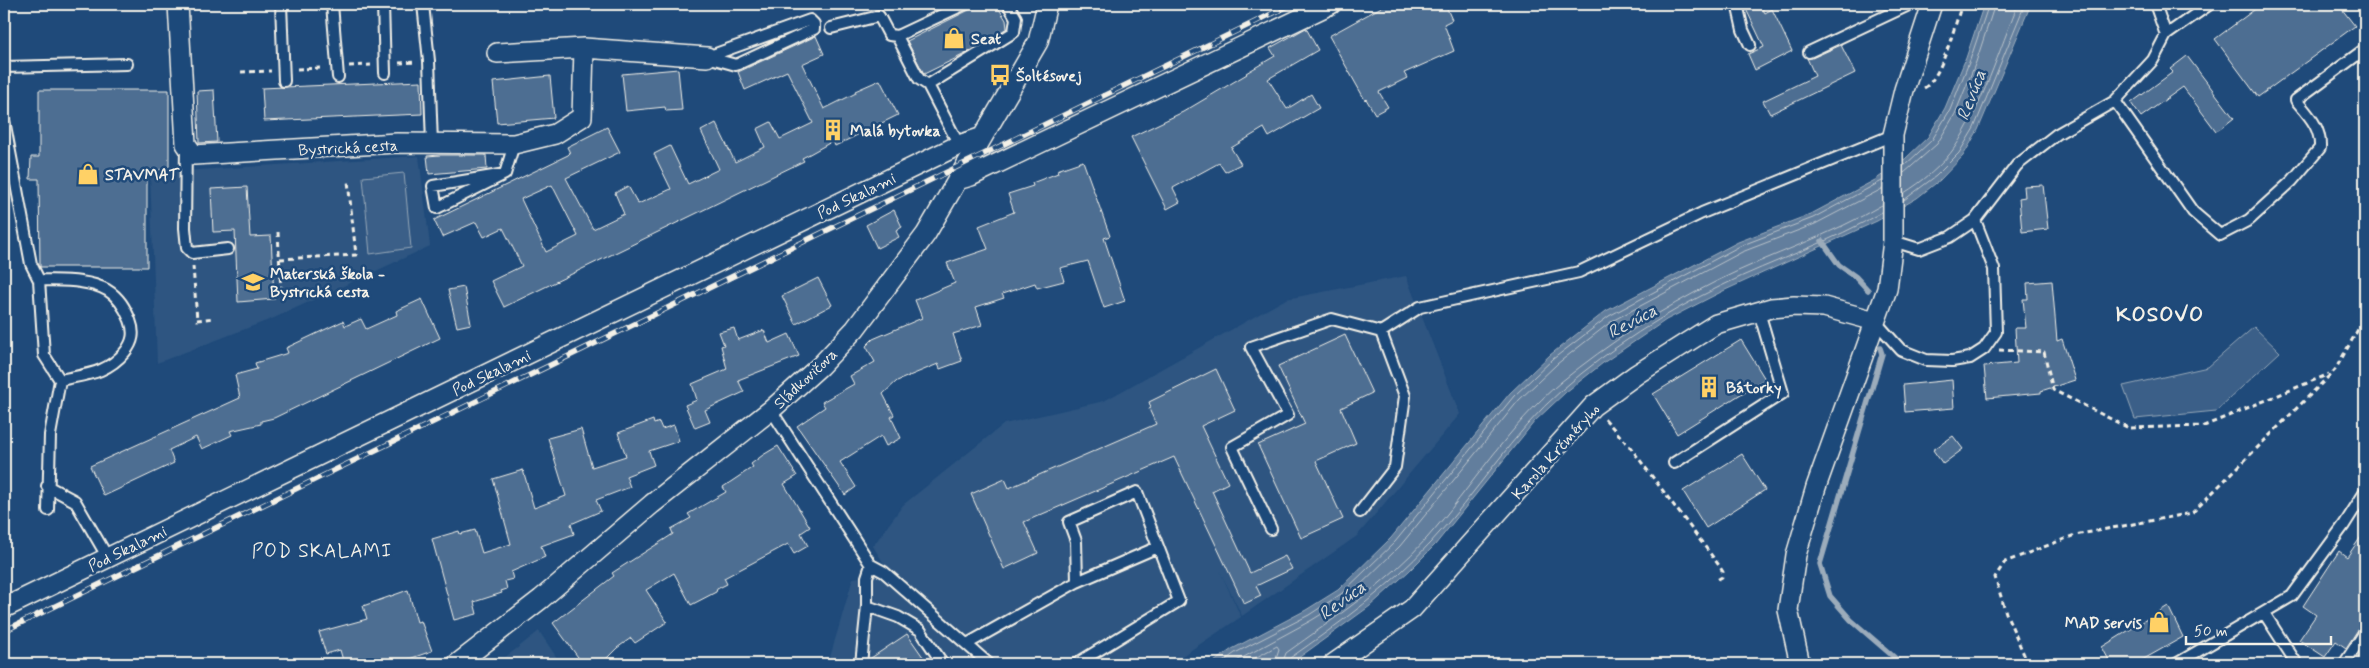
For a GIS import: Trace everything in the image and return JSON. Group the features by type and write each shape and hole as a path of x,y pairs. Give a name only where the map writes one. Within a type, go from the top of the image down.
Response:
{"street":[{"path":"178,4 186,144"},
{"name":"Sládkovičova","path":"457,664 541,599 652,504 771,410 820,366 874,306 926,234 980,138 1038,42 1047,4"},
{"path":"957,180 972,176 1331,4"},
{"path":"1800,664 1788,610 1796,555 1816,487 1887,289 1893,241 1893,135 1904,90 1932,4"},
{"path":"497,53 584,48 707,57"},
{"name":"Bystrická cesta","path":"186,144 194,155 397,143 514,144 555,134 582,117 584,48"},
{"name":"Pod Skalami","path":"4,608 959,144 980,138"},
{"name":"Karola Krčméryho","path":"1333,664 1412,609 1593,406 1637,374 1716,324 1759,312 1794,306 1824,306 1875,321"}],"lane":[{"path":"281,4 284,81"},
{"path":"332,4 338,77"},
{"path":"383,4 385,73"},
{"path":"423,4 429,61 432,144"},
{"path":"831,28 879,16 889,35 897,36 965,4"},
{"path":"928,84 1014,32 1016,18 1008,4"},
{"path":"1741,4 1738,8 1743,30 1750,45"},
{"path":"1809,52 1911,4"},
{"path":"2155,4 2166,35"},
{"path":"1893,241 1919,249 1950,237 1975,220 2017,165 2057,134 2115,101 2153,60 2166,35 2210,4"},
{"path":"810,20 814,24 814,29 736,65 707,57 796,23 810,20"},
{"path":"897,36 919,78 928,84 959,144"},
{"path":"2115,101 2193,212 2220,234 2249,220 2292,181 2320,148 2321,135 2312,119 2296,100 2365,49"},
{"path":"4,67 127,64"},
{"path":"4,120 31,264 39,280 44,355 60,380 50,435 47,486 48,510"},
{"path":"1271,529 1232,446 1288,415 1251,347 1332,319 1381,332 1420,307 1579,272 1702,213 1893,135"},
{"path":"186,144 185,228 187,248 192,253 228,249"},
{"path":"506,174 434,186 437,208 506,174 514,144"},
{"path":"1875,321 1901,350 1926,360 1952,361 1970,358 1984,349 1996,332 1994,269 1975,220"},
{"path":"39,280 80,282 106,290 119,299 132,327 132,343 114,364 94,373 60,380"},
{"path":"1674,463 1783,393 1759,312"},
{"path":"1360,512 1394,467 1405,396 1381,332"},
{"path":"771,410 871,566 884,572 989,664"},
{"path":"47,486 75,501 108,558"},
{"path":"1076,664 1178,601 1137,492 1069,522 1076,542 1077,582"},
{"path":"2176,664 2292,596 2344,525 2365,492"},
{"path":"967,644 1077,582 1158,547"},
{"path":"863,662 867,577 871,566"},
{"path":"867,606 898,616 920,630 944,664"},
{"path":"2264,613 2297,664"},
{"path":"2344,664 2365,632"}],"path":[{"path":"1904,90 1921,90 1931,84 1939,68 1962,4"},
{"path":"280,259 356,254 348,181"},
{"path":"278,232 281,292"},
{"path":"192,253 196,320 214,318"},
{"path":"2028,664 2006,612 1995,577 2005,562 2075,536 2192,514 2332,373 2365,317"},
{"path":"1998,350 2044,352 2053,390 2129,428 2204,426 2332,373"},
{"path":"1593,406 1630,447 1718,564 1723,572 1722,577 1715,581"}],"shaded area":[{"name":"Materská škola - Bystrická cesta","path":"419,156 430,246 274,318 157,363 150,173"},
{"path":"404,173 411,248 370,254 363,177"},
{"path":"1406,276 1460,414 1357,536 1242,616 1220,571 1241,617 1170,664 828,664 853,578 881,574 887,569 873,546 903,505 1004,424 1104,401 1286,299"},
{"path":"2254,327 2280,352 2216,411 2135,419 2123,386 2208,367"},
{"path":"539,631 561,664 496,664 520,646"}],"water":[{"name":"Revúca","path":"1984,4 2031,4 1978,130 1963,156 1940,180 1917,198 1877,221 1723,291 1666,320 1603,363 1566,392 1535,421 1435,545 1409,571 1370,606 1290,664 1211,664 1232,649 1306,610 1338,590 1391,538 1510,393 1550,355 1606,311 1738,242 1811,214 1875,180 1905,159 1928,137 1945,108 1966,58"}],"building":[{"name":"Seat","path":"981,4 996,4 1006,20 1007,28 971,51 924,74 907,41"},
{"path":"1387,4 1445,4 1452,20 1444,24 1454,51 1404,73 1407,78 1379,92 1388,107 1375,114 1365,100 1329,36"},
{"path":"1748,4 1760,4 1765,13 1772,9 1792,51 1755,70 1748,54 1764,47 1746,9"},
{"path":"2262,4 2338,4 2355,26 2258,97 2215,39"},
{"path":"1306,28 1318,50 1268,79 1287,109 1311,94 1319,108 1269,137 1264,128 1231,148 1241,164 1225,172 1219,163 1173,188 1180,202 1167,209 1131,137 1183,112 1247,74 1275,56 1270,48"},
{"path":"816,36 824,54 802,64 824,109 856,93 855,91 880,80 898,115 835,146 833,141 802,158 804,161 504,307 491,281 522,266 503,228 484,237 476,222 442,237 434,220 568,155 570,153 567,147 607,127 620,152 566,178 593,229 624,214 615,193 628,186 638,204 671,189 654,154 670,146 688,184 719,169 701,131 716,123 735,162 765,147 757,129 771,122 780,139 813,123 787,71 745,90 738,72","holes":["552,185 578,236 546,252 521,199"]},
{"path":"1841,45 1855,73 1770,114 1763,101 1815,76 1807,58 1812,58"},
{"path":"2187,56 2234,118 2216,131 2183,87 2141,117 2131,103 2173,72 2170,69"},
{"path":"678,69 682,110 666,111 665,107 626,111 622,74"},
{"path":"550,76 554,118 497,123 493,82"},
{"path":"421,81 422,114 264,121 262,88"},
{"path":"39,90 169,90 169,170 147,170 147,267 40,267 39,179 30,179 31,157 39,157"},
{"path":"214,90 217,142 199,143 197,91"},
{"path":"486,155 487,169 429,174 427,156"},
{"path":"1083,161 1110,236 1104,238 1125,301 1104,308 1088,261 1060,268 1064,281 1037,288 1035,283 1002,294 1004,298 976,307 982,325 953,334 962,361 940,369 938,364 897,381 883,394 894,415 891,417 901,438 886,446 881,436 840,462 856,487 845,495 797,426 825,407 822,402 854,384 850,376 875,362 866,346 873,339 922,318 915,300 955,283 947,263 988,249 979,226 1014,212 1008,194 1033,186 1032,183 1058,173 1057,170"},
{"path":"2043,185 2048,229 2022,232 2019,198 2025,197 2024,186"},
{"path":"247,187 250,237 271,236 274,299 238,302 235,231 213,232 211,189"},
{"path":"894,210 902,227 896,231 899,237 877,248 866,225"},
{"path":"818,278 832,305 796,324 782,296"},
{"path":"2052,281 2057,341 2062,339 2075,380 2041,391 2041,393 1987,398 1984,366 2017,363 2015,328 2026,328 2023,299 2028,299 2027,283"},
{"path":"464,287 471,324 457,327 448,290"},
{"path":"422,299 440,338 274,418 261,421 261,424 230,431 232,435 202,449 196,437 169,450 174,463 104,496 90,466 240,398 235,375 257,369 255,363 288,353 286,348 343,321 345,326 361,319 366,329 397,315 396,311"},
{"path":"734,328 738,340 764,330 769,343 789,334 799,356 738,380 744,392 705,410 710,422 695,428 685,405 697,400 692,384 727,369 721,346 724,345 719,332"},
{"path":"1345,335 1372,393 1341,408 1356,443 1316,461 1343,519 1301,538 1258,445 1305,424 1278,366"},
{"name":"Bátorky","path":"1741,340 1765,379 1677,434 1653,394"},
{"path":"1216,369 1235,410 1201,426 1228,483 1212,491 1250,573 1285,556 1292,569 1256,586 1261,596 1244,604 1174,457 1024,522 1038,553 1004,569 971,494 1005,479 1009,488 1156,424 1149,409 1151,408 1149,402"},
{"path":"1952,380 1954,408 1905,412 1903,385"},
{"path":"653,420 654,424 659,422 662,429 674,425 679,441 649,451 654,465 626,476 630,487 596,500 601,511 571,524 574,534 541,546 545,557 511,572 513,579 505,581 507,589 501,591 502,593 474,602 477,614 454,620 432,539 459,531 460,534 475,530 482,553 511,544 493,479 523,470 534,508 566,496 548,438 581,429 592,467 626,456 618,433"},
{"path":"1953,436 1963,449 1943,464 1933,450"},
{"path":"778,446 797,476 784,484 810,527 801,533 808,546 794,554 788,544 724,578 727,584 691,605 674,573 646,590 667,622 635,643 631,638 617,648 601,664 583,664 553,623 614,576 612,573 673,534 671,529 691,518 688,514 726,492 723,487 753,467 751,464"},
{"path":"1742,454 1765,490 1706,528 1683,491"},
{"path":"2365,531 2365,625 2359,628 2346,648 2336,641 2325,657 2299,640 2316,615 2303,606 2339,551 2347,557"},
{"path":"408,590 417,622 421,621 432,651 409,659 411,664 344,664 340,650 326,654 319,632 367,619 363,606"},
{"name":"MAD servis","path":"2168,606 2183,637 2135,664 2111,664 2102,647"},
{"path":"907,634 928,664 868,664 868,660"},
{"path":"2365,644 2365,662 2357,656"}],"waterway":[{"path":"1822,241 1839,265 1856,277 1868,290"},
{"path":"1880,348 1882,354 1820,564 1830,596 1851,620 1902,664"}],"railway":[{"path":"4,631 1292,4"}],"place":[{"name":"Seat","path":"954,38"},
{"name":"Šoltésovej","path":"1000,75"},
{"name":"Malá bytovka","path":"833,130"},
{"name":"STAVMAT","path":"88,174"},
{"name":"Materská škola - Bystrická cesta","path":"253,282"},
{"name":"Bátorky","path":"1709,387"},
{"name":"MAD servis","path":"2159,622"}],"district":[{"name":"KOSOVO","path":"2160,314"},
{"name":"POD SKALAMI","path":"322,550"}]}
